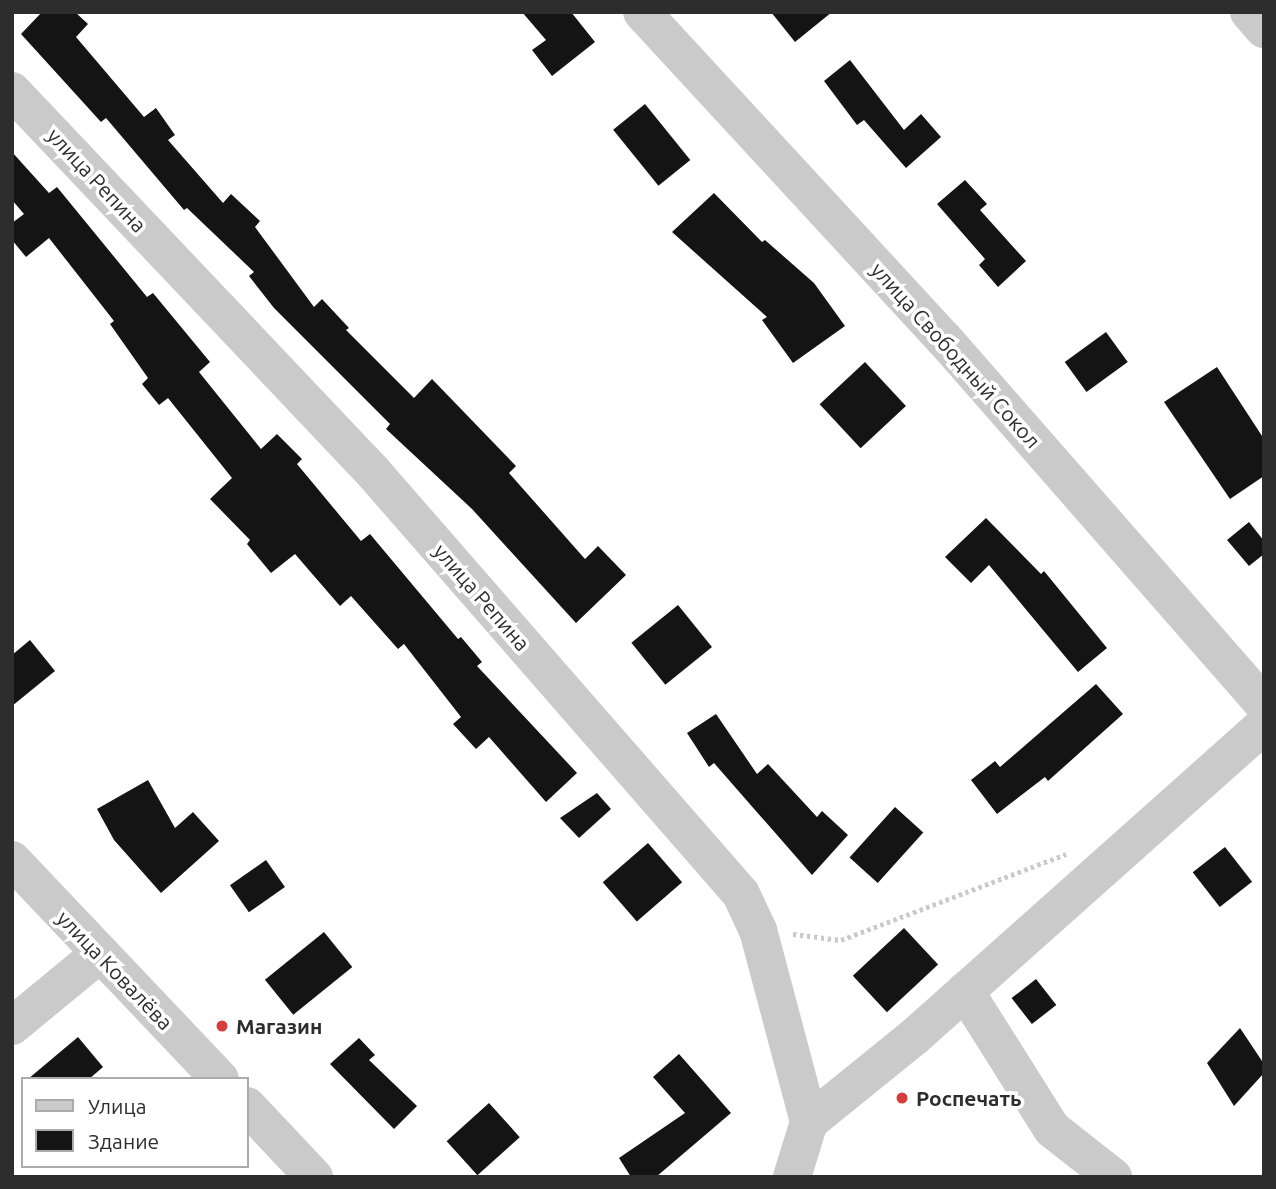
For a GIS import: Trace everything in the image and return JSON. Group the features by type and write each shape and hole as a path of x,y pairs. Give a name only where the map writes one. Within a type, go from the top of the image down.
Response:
{"street":[{"name":"улица Свободный Сокол","path":"642,12 944,339 1264,704"},
{"path":"1249,12 1264,29"},
{"name":"улица Репина","path":"12,91 373,472 741,894 758,930 809,1122"},
{"path":"792,1177 809,1122 965,991 1264,725"},
{"name":"улица Ковалёва","path":"12,860 98,955 218,1077"},
{"path":"12,1026 98,955"},
{"path":"965,991 1052,1129 1113,1177"},
{"path":"248,1107 314,1177"}],"path":[{"path":"758,930 841,940 1069,853"}],"building":[{"path":"42,12 75,12 88,24 76,37 144,117 156,108 175,135 168,140 223,203 231,194 260,221 255,227 314,307 322,299 349,328 346,330 414,398 432,379 516,466 509,473 585,559 598,546 626,575 576,623 472,509 386,429 390,424 274,308 249,276 254,272 187,208 184,210 106,118 101,122 21,34"},
{"path":"522,12 571,12 595,42 552,76 532,50 546,40"},
{"path":"771,12 832,12 795,42"},
{"path":"850,60 904,130 921,114 941,137 906,168 864,120 857,125 824,81"},
{"path":"645,104 690,160 658,186 613,130"},
{"path":"12,152 49,193 57,187 147,297 153,293 210,362 199,372 261,449 277,434 302,459 297,464 361,541 370,534 458,639 461,637 482,662 477,666 577,773 546,802 489,737 476,749 453,724 461,717 404,644 398,649 351,596 340,606 295,554 271,573 247,544 250,540 210,499 232,478 168,398 159,405 142,384 148,378 110,324 114,321 49,238 26,257 12,240 12,223 24,214 12,200"},
{"path":"965,180 987,204 980,210 1026,261 998,287 979,265 985,259 937,204"},
{"path":"714,193 762,242 765,240 814,283 845,326 793,363 762,320 767,317 672,232"},
{"path":"1106,332 1128,362 1086,392 1065,362"},
{"path":"865,362 906,406 861,448 820,404"},
{"path":"1217,367 1264,439 1264,476 1230,499 1164,402"},
{"path":"986,518 1041,574 1044,571 1107,648 1078,672 989,565 971,583 945,557"},
{"path":"1249,522 1264,541 1264,554 1249,566 1227,540"},
{"path":"678,605 712,647 665,685 631,643"},
{"path":"30,640 55,671 12,706 12,655"},
{"path":"1096,684 1123,714 1048,781 1045,777 997,814 971,780 995,761 1000,767"},
{"path":"716,714 757,774 768,764 817,817 822,811 848,835 812,875 714,763 709,767 687,733"},
{"path":"148,780 175,828 193,812 219,841 161,893 114,840 97,809"},
{"path":"597,793 611,809 579,838 560,818"},
{"path":"895,807 923,832 878,883 849,858"},
{"path":"648,843 682,882 637,922 603,882"},
{"path":"1225,847 1252,882 1220,907 1193,872"},
{"path":"266,860 285,887 249,912 230,885"},
{"path":"904,928 938,965 887,1012 853,976"},
{"path":"324,932 352,967 293,1015 265,980"},
{"path":"1036,979 1056,1005 1032,1024 1012,998"},
{"path":"1240,1028 1264,1064 1264,1073 1234,1106 1207,1063"},
{"path":"78,1037 103,1067 91,1077 30,1077"},
{"path":"359,1038 375,1055 369,1060 417,1106 394,1129 330,1064"},
{"path":"679,1054 731,1113 656,1177 631,1177 619,1158 685,1113 653,1077"},
{"path":"489,1103 520,1137 477,1175 447,1141"}],"place":[{"name":"Магазин","path":"222,1026"},
{"name":"Роспечать","path":"902,1098"}]}
